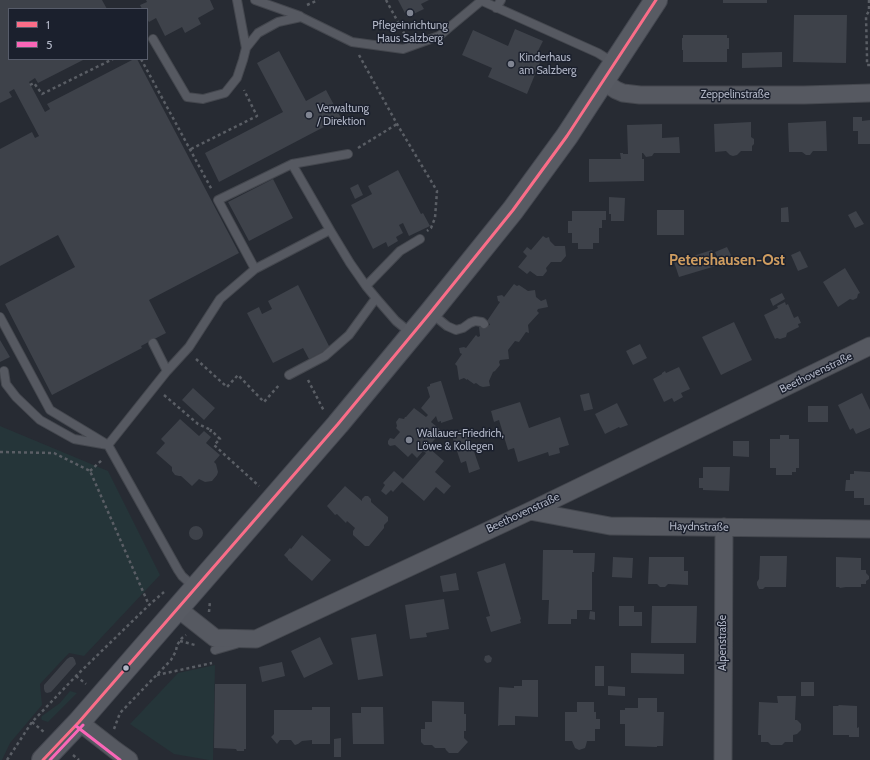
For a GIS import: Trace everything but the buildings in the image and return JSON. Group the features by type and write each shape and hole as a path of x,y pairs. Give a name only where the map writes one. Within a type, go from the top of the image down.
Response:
{"main road":[{"path":"43,760 79,722 177,608 188,582 272,498 338,424 430,313 513,210 567,136 656,0"}],"street":[{"name":"Zeppelinstraße","path":"609,72 616,90 623,93 640,95 870,93"},
{"name":"Beethovenstraße","path":"177,608 215,638 256,639 530,511 870,346"},
{"name":"Haydnstraße","path":"530,511 610,526 870,529"},
{"name":"Alpenstraße","path":"723,760 724,527"},
{"path":"79,722 129,760"}],"lane":[{"path":"237,0 246,48"},
{"path":"255,0 301,17 352,42 403,49 439,36 481,0 598,53 609,72"},
{"path":"496,8 501,0"},
{"path":"153,39 187,97 203,99 225,94 237,78 246,48 258,33 278,22 301,17"},
{"path":"255,269 218,200 292,164 348,154"},
{"path":"292,164 350,263 366,286 396,321 413,334"},
{"path":"108,445 189,347 220,299 255,269 330,230"},
{"path":"366,286 400,251 420,238"},
{"path":"289,375 325,356 349,334 376,298"},
{"path":"430,313 447,326 456,330 475,321 482,322 484,324"},
{"path":"0,317 50,410 108,445 188,582"},
{"path":"153,343 167,372"},
{"path":"4,371 6,384 16,397 40,420 74,439 108,445"},
{"path":"215,650 256,639"}],"path":[{"path":"304,7 318,0"},
{"path":"386,0 411,46"},
{"path":"869,0 869,11 866,16 867,65 870,65"},
{"path":"352,42 397,124 437,191 435,218 431,228 420,238"},
{"path":"30,85 34,83 42,94 111,60"},
{"path":"142,60 218,200"},
{"path":"191,150 257,116 237,78"},
{"path":"348,154 397,124"},
{"path":"186,350 227,387 238,376 264,402 289,375"},
{"path":"302,368 325,413 329,407"},
{"path":"155,387 198,424 220,439 214,445 272,498"},
{"path":"0,452 54,453 90,472 149,605"},
{"path":"7,760 32,722 76,676 149,605 188,582"},
{"path":"120,713 170,660 176,651 176,645 182,638 198,625"}],"shaded area":[{"path":"0,426 108,471 160,575 84,656 69,653 40,684 42,705 10,743 2,760 0,760"},
{"path":"215,665 213,760 174,754 130,724 178,673"},
{"path":"70,691 77,693 48,722 42,720 42,716 60,703"}],"transit line":[{"name":"1","path":"43,760 79,722 338,424 430,313 513,210 567,136 656,0"},
{"name":"5","path":"50,760 83,725"},
{"name":"5","path":"76,726 120,760"}],"place":[{"name":"Pflegeinrichtung Haus Salzberg","path":"410,13"},
{"name":"Kinderhaus am Salzberg","path":"511,64"},
{"name":"Verwaltung / Direktion","path":"309,115"},
{"name":"Wallauer-Friedrich, Löwe & Kollegen","path":"409,440"}],"district":[{"name":"Petershausen-Ost","path":"727,261"}]}
